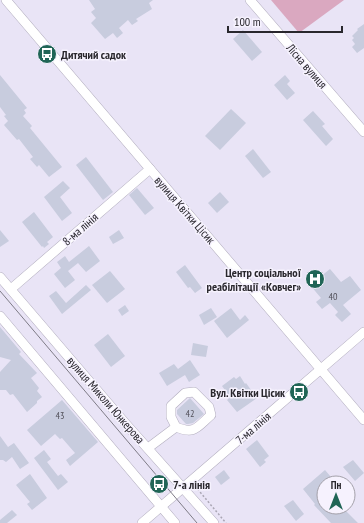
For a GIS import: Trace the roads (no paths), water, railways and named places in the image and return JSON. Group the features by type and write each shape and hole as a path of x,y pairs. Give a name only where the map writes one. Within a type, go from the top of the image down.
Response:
{"street":[{"name":"вулиця Квітки Цісик","path":"6,0 364,420"},
{"name":"Лісна вулиця","path":"250,0 364,132"},
{"name":"8-ма лінія","path":"11,289 150,169"},
{"name":"вулиця Миколи Юнкерова","path":"0,277 214,523"},
{"path":"0,316 175,523"},
{"name":"7-ма лінія","path":"142,523 364,332"},
{"path":"194,392 209,407 211,415 194,430 185,431 176,427 171,416 171,406 185,393 194,392"},
{"path":"148,448 176,427"}],"tram line":[{"path":"0,291 197,523"}],"place":[{"name":"Дитячий садок","path":"47,54"},
{"name":"Центр соціальної реабілітації «Ковчег»","path":"315,279"},
{"name":"Вул. Квітки Цісик","path":"299,392"},
{"name":"7-а лінія","path":"159,484"}]}
